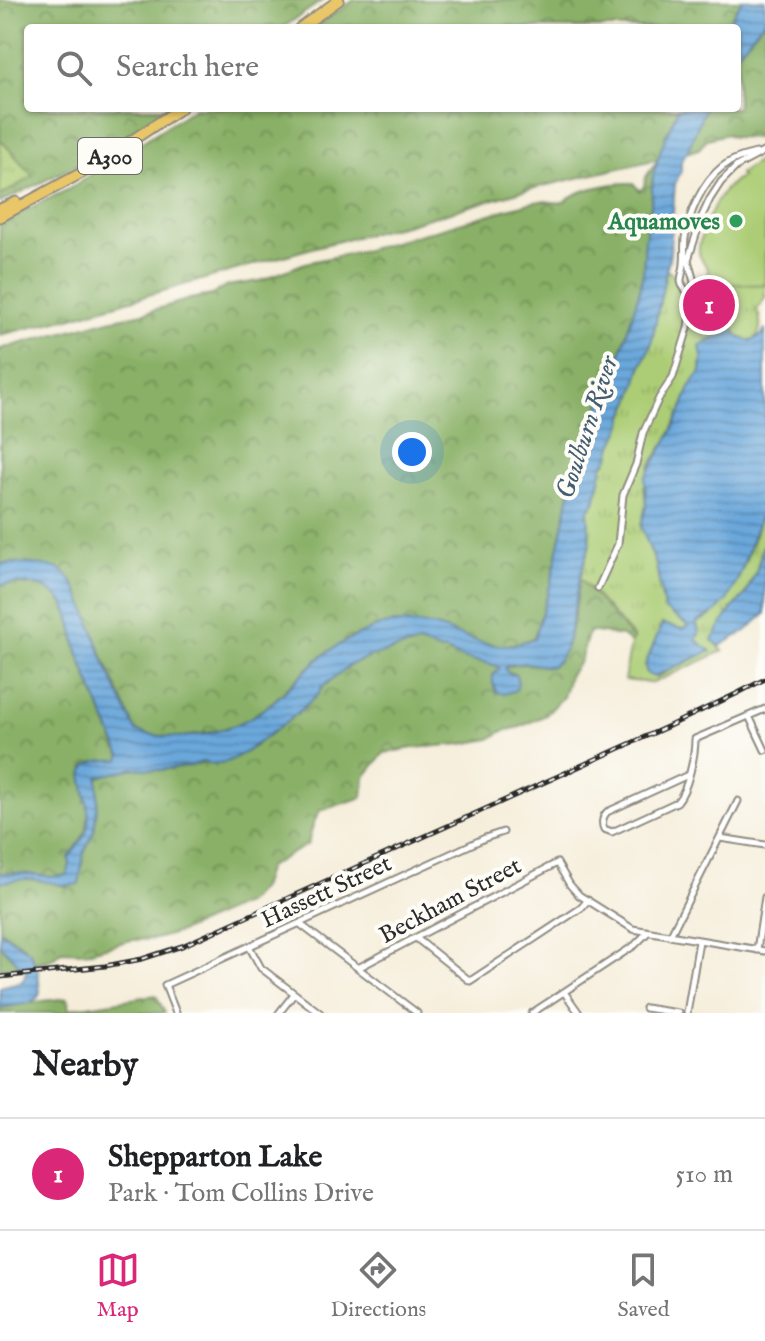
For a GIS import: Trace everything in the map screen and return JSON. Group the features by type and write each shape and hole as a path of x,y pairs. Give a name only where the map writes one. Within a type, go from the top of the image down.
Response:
{"highway":[{"path":"306,24 339,0"},
{"name":"A300","path":"0,217 94,166 175,112"},
{"name":"A300","path":"0,209 16,206"}],"street":[{"path":"598,588 618,544 622,499 636,464 643,433 674,374 688,328 693,278 688,263 695,234 721,182 737,166 765,151"},
{"path":"692,297 681,285 686,233 693,209 717,171 730,161 765,151"},
{"path":"682,278 693,278"},
{"path":"686,289 693,286"},
{"path":"688,775 607,812 602,825 606,831 612,832 677,802 688,775 695,739 765,709"},
{"path":"749,716 765,750"},
{"path":"669,936 738,801"},
{"name":"Hassett Street","path":"176,1013 165,985 503,832"},
{"path":"720,838 765,845"},
{"name":"Beckham Street","path":"358,968 557,863 570,885 588,900"},
{"path":"757,950 765,897"},
{"path":"416,938 470,981 581,908 588,900 633,929 765,951"},
{"path":"300,923 417,1013"},
{"path":"532,1013 635,945 648,932"},
{"path":"687,1013 699,941"},
{"path":"249,946 261,968 320,1013"},
{"path":"564,992 579,1013"},
{"path":"279,1013 294,994"},
{"path":"645,1008 678,1013"}],"green space":[{"path":"0,0 323,0 288,24 24,24 24,112 161,112 107,150 0,203 0,196 32,176 0,139"},
{"path":"354,0 742,0 727,24 320,24"},
{"path":"765,20 765,138 727,134 707,139 699,149 686,153 703,112 741,112 741,48"},
{"path":"189,112 676,112 658,159 522,191 0,335 0,222 67,190"},
{"path":"0,139 33,176 0,196"},
{"path":"658,159 653,175 638,296 618,362 581,452 552,579 534,638 501,646 428,626 396,623 375,627 317,660 274,701 245,722 179,738 136,731 78,593 33,564 0,564 0,349 212,295 226,286 260,281 305,263 366,250 532,202 564,202 587,190 616,184 633,183 640,191"},
{"name":"Aquamoves","path":"760,160 765,161 765,285 707,284 708,268 699,249 709,216 722,193 741,177 739,174"},
{"path":"666,270 687,283 765,285 765,298 757,310 760,330 755,339 737,335 702,358 701,372 691,386 669,437 651,464 644,487 646,506 641,526 656,565 664,609 687,624 688,628 662,624 657,677 710,651 695,639 697,622 711,616 732,589 765,503 765,539 756,572 745,595 730,611 713,639 723,651 653,683 624,680 634,638 580,578 590,544 588,511 595,502 603,466 623,424 651,345"},
{"path":"580,578 634,640 631,643 622,636 589,631 580,661 569,676 563,697 546,715 520,727 503,731 490,739 384,753 365,777 363,797 319,811 308,844 268,867 261,888 247,903 180,932 155,939 131,940 87,952 61,951 52,959 35,963 27,949 0,930 0,882 24,878 68,887 94,831 97,777 134,768 160,770 190,766 246,752 294,716 322,687 352,664 420,643 493,664 508,673 505,668 516,664 550,667 568,638"},
{"path":"0,585 42,588 55,594 64,605 85,670 121,756 121,760 82,775 87,800 87,827 69,857 67,875 53,877 0,873"},
{"path":"0,945 21,966 0,969"},
{"path":"156,995 165,1013 0,1013 0,1006 68,998 69,1009"}],"water":[{"path":"742,0 765,0 765,20 741,48 741,24 727,24"},
{"path":"676,112 703,112 681,161 681,171 675,184 670,253 651,345 623,424 603,466 595,502 588,511 590,544 569,635 558,661 550,667 526,663 508,665 505,668 508,673 516,675 518,683 516,690 504,694 496,692 493,684 493,675 500,668 419,643 352,664 322,687 294,716 246,752 227,762 211,764 204,761 160,770 134,768 98,777 94,831 84,853 79,884 26,879 0,882 0,873 53,877 67,875 69,857 88,825 84,770 90,764 101,760 120,760 121,756 85,669 64,604 46,589 24,584 0,585 0,564 48,566 68,576 81,597 107,667 136,731 154,735 190,736 243,721 274,701 327,652 380,626 423,624 495,645 516,644 534,638 552,579 581,452 618,362 638,296 653,175"},
{"path":"765,329 765,503 728,599 715,613 697,622 699,636 695,639 711,651 653,677 646,673 645,665 662,624 682,629 688,627 664,609 656,565 641,526 646,506 645,478 669,437 691,385 701,372 700,345 734,330 740,338 751,341 762,335"},
{"path":"765,539 765,614 746,631 720,646 712,640 730,611 745,595 756,572"},
{"path":"0,931 30,952 38,971 40,993 30,1003 0,1008 0,987 23,981 26,971 0,945"}],"railway":[{"path":"0,977 105,966 142,959 182,946 669,726 765,679"}],"place":[{"name":"Aquamoves","path":"736,221"},
{"name":"Shepparton Lake","path":"709,305"}],"water label":[{"name":"Goulburn River","path":"586,427"}]}
